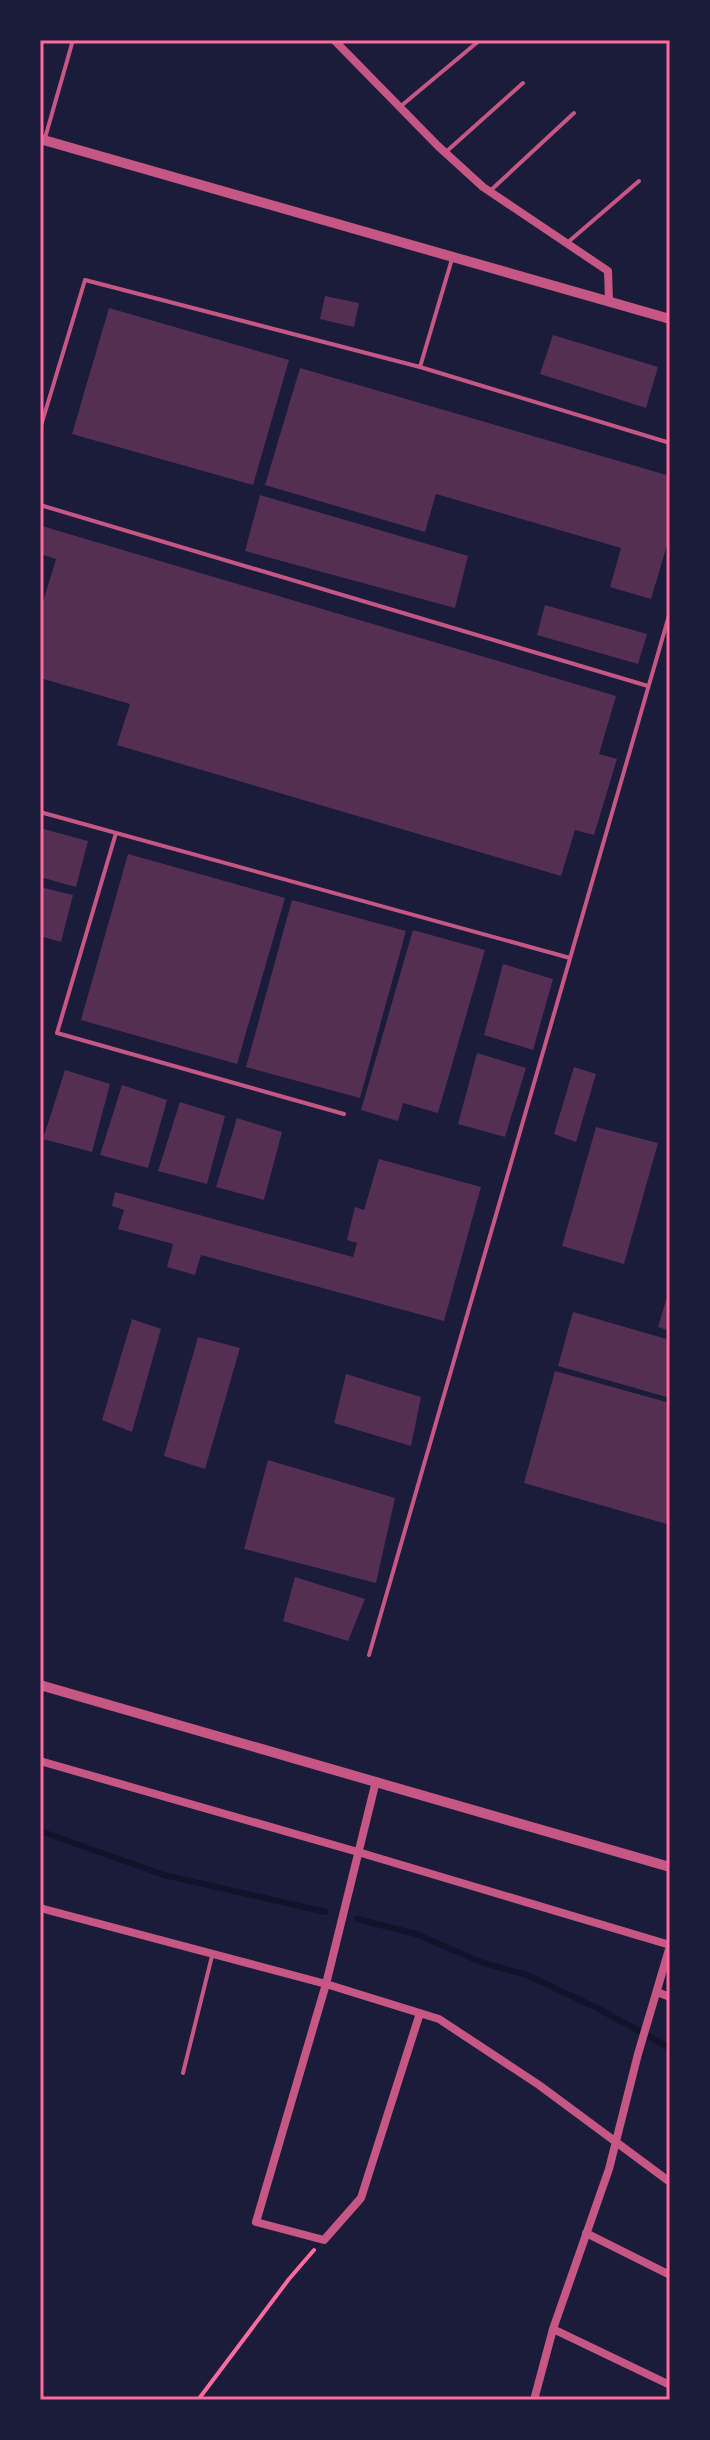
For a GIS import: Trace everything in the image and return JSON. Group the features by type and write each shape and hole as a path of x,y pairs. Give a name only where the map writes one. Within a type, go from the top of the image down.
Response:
{"street":[{"path":"334,40 445,153 490,191 608,271 609,301"},
{"path":"42,140 670,319"},
{"path":"40,1685 670,1867"},
{"path":"40,1761 670,1946 616,2142 553,2329 534,2400"},
{"path":"376,1781 326,1984 256,2222 324,2240 361,2198 420,2013"},
{"path":"40,1908 326,1984 439,2019 480,2044 670,2182"},
{"path":"657,1992 670,1997"},
{"path":"586,2233 670,2275"},
{"path":"553,2329 670,2385"}],"lane":[{"path":"42,140 73,40"},
{"path":"399,107 480,40"},
{"path":"445,153 523,83"},
{"path":"490,191 574,113"},
{"path":"567,243 639,181"},
{"path":"420,367 453,256"},
{"path":"40,429 85,280 420,367 670,443"},
{"path":"40,505 648,686"},
{"path":"369,1655 670,612"},
{"path":"40,812 570,958"},
{"path":"116,833 57,1033 344,1114"},
{"path":"183,2073 212,1954"}],"path":[{"path":"198,2400 289,2279 324,2240"}],"building":[{"path":"325,296 359,303 354,327 320,319"},
{"path":"109,308 289,360 253,485 72,434"},
{"path":"553,335 658,367 646,408 540,374"},
{"path":"300,368 670,476 670,535 651,599 610,587 621,548 436,494 425,532 265,485"},
{"path":"260,495 468,556 455,608 245,551"},
{"path":"42,526 616,696 599,754 617,759 594,835 575,830 561,876 117,745 130,704 40,678 40,612 56,559 40,554"},
{"path":"545,605 647,634 638,664 537,635"},
{"path":"40,828 88,841 76,887 40,877"},
{"path":"128,854 285,898 237,1064 81,1020"},
{"path":"40,887 73,895 61,942 40,936"},
{"path":"292,900 406,931 360,1098 246,1067"},
{"path":"413,930 485,950 438,1113 403,1103 398,1121 361,1110"},
{"path":"503,964 553,979 533,1050 484,1035"},
{"path":"477,1053 526,1068 505,1137 458,1124"},
{"path":"574,1067 596,1074 576,1142 554,1134"},
{"path":"65,1070 110,1084 92,1152 43,1139"},
{"path":"122,1085 167,1100 148,1168 100,1155"},
{"path":"180,1102 225,1116 207,1184 158,1171"},
{"path":"237,1118 282,1132 264,1200 216,1187"},
{"path":"596,1127 658,1143 624,1264 562,1246"},
{"path":"379,1159 481,1187 444,1321 201,1255 195,1275 167,1267 173,1244 118,1229 124,1210 112,1206 115,1192 353,1257 357,1243 347,1240 355,1207 364,1210"},
{"path":"670,1287 670,1331 658,1327"},
{"path":"573,1312 670,1340 670,1398 558,1366"},
{"path":"132,1319 161,1329 132,1432 102,1420"},
{"path":"198,1337 240,1348 205,1469 164,1456"},
{"path":"555,1371 670,1403 670,1525 524,1483"},
{"path":"346,1374 421,1397 411,1446 334,1423"},
{"path":"268,1460 395,1498 376,1583 244,1549"},
{"path":"295,1577 365,1599 348,1641 283,1621"}],"waterway":[{"path":"40,1831 164,1875 326,1912"},
{"path":"357,1919 416,1934 483,1963 527,1975 597,2008 670,2048"}]}
